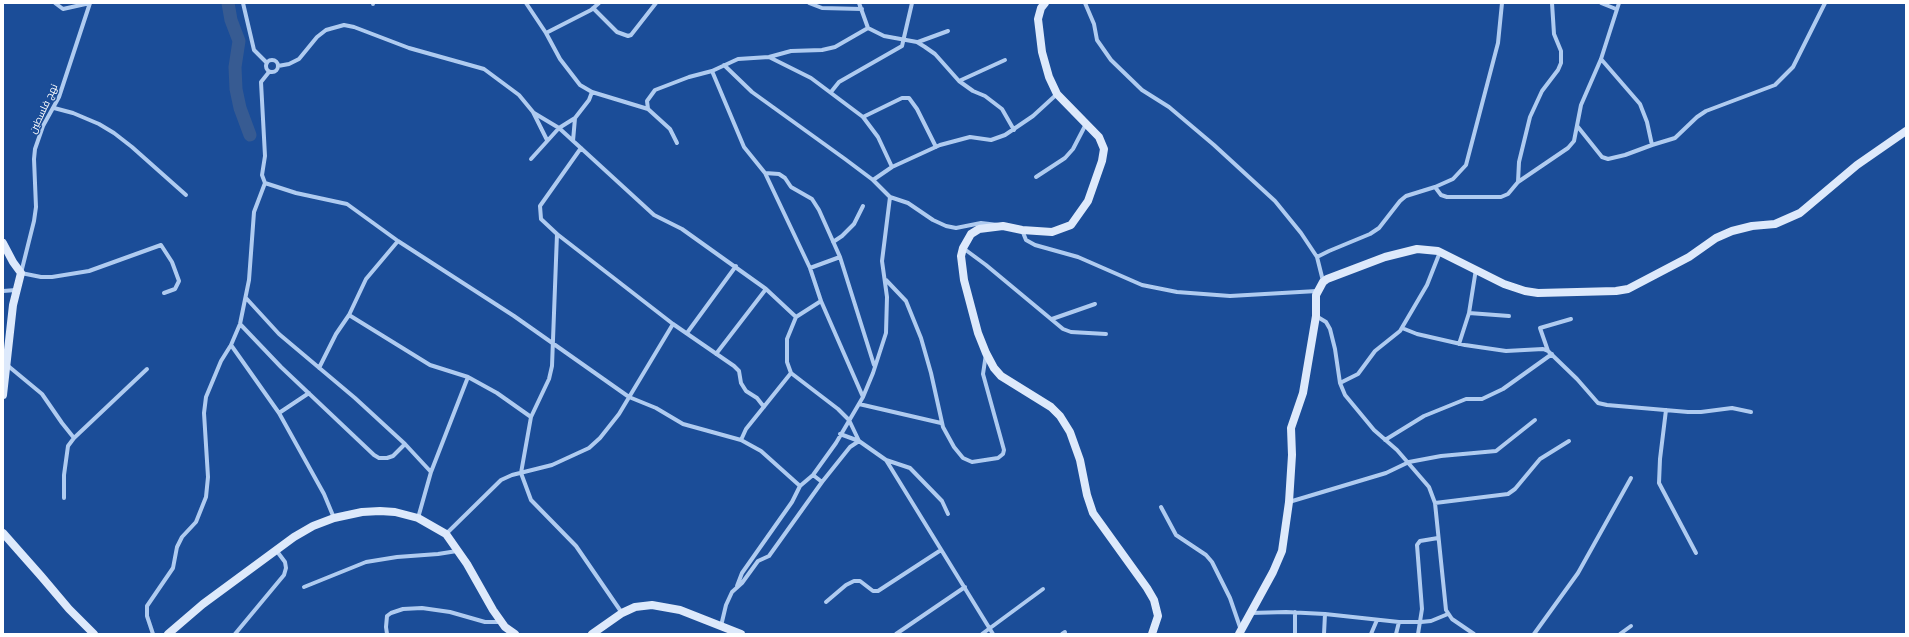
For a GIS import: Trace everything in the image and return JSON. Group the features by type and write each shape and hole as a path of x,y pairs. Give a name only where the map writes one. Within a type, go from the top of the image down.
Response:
{"street":[{"path":"55,3 63,9 90,3"},
{"name":"نهج فلسطين","path":"21,273 34,221 36,196 34,159 35,149 43,126 54,108 63,88 90,3"},
{"path":"243,3 254,50 267,63 266,67 269,72"},
{"path":"526,3 546,33 560,59 580,85 592,92 648,109 670,129 677,143"},
{"path":"546,33 593,8 599,3"},
{"path":"593,8 617,32 628,36 631,35 656,3"},
{"path":"809,3 822,8 862,9"},
{"path":"859,3 868,28 884,36 904,41 917,42 948,31"},
{"path":"831,92 839,82 897,51 902,46 912,3"},
{"path":"724,66 752,92 873,180 890,197 908,203 933,220 946,226 964,228 988,223 1022,230 1052,232 1071,225 1084,209 1102,161 1104,149 1099,138 1056,94 1042,52 1038,19 1041,8 1045,3"},
{"path":"1085,3 1094,24 1097,40 1111,60 1142,90 1169,107 1214,144 1275,201 1301,233 1317,257 1323,282"},
{"path":"1317,257 1370,234 1379,228 1400,201 1453,179 1466,165 1498,43 1502,3"},
{"path":"1518,182 1519,162 1530,117 1542,91 1558,70 1561,63 1560,51 1554,34 1552,3"},
{"path":"1601,3 1616,9"},
{"path":"1435,187 1441,195 1447,197 1501,196 1511,192 1518,182 1568,148 1574,141 1578,127 1581,105 1601,59 1619,3"},
{"path":"1578,127 1602,157 1608,159 1625,155 1674,138 1697,117 1706,111 1775,85 1793,67 1825,3"},
{"path":"278,66 289,64 299,58 326,30 344,25 354,27 409,48 484,69 507,85 533,112 559,128 573,140 654,215 682,229 736,266 766,289 796,316"},
{"path":"648,109 648,101 655,90 689,77 712,71 738,59 769,57 791,51 822,50 835,47 868,28"},
{"path":"917,42 934,54 959,80 973,91 985,96 1002,109 1014,130"},
{"path":"769,57 811,78 863,117 878,137 892,167"},
{"path":"1601,59 1640,104 1647,122 1652,145"},
{"path":"267,63 273,60 278,66"},
{"path":"959,80 1005,60"},
{"path":"153,634 147,616 147,606 172,568 180,542 196,522 206,497 208,477 204,413 206,397 221,360 231,345 240,324 246,298 254,212 265,183 262,176 265,156 261,82 269,72 276,71 278,66"},
{"path":"712,71 744,147 765,174 810,268 821,301 863,397"},
{"path":"531,159 559,128 575,118 589,100 592,92"},
{"path":"873,180 892,167 936,147 970,137 991,140 1014,130 1033,116 1056,94"},
{"path":"863,117 902,98 909,98 917,109 936,147"},
{"path":"54,108 73,113 99,124 114,133 132,146 186,195"},
{"path":"533,112 547,140"},
{"path":"573,140 575,118"},
{"path":"1036,177 1054,166 1073,149 1086,124"},
{"path":"1240,632 1274,572 1282,551 1289,502 1292,455 1291,428 1303,393 1316,316 1318,291 1323,282 1328,278 1372,261 1404,251 1417,249 1440,252 1504,284 1525,291 1538,293 1628,289 1689,257 1716,238 1732,231 1752,226 1775,224 1800,213 1857,165 1906,131"},
{"path":"581,148 540,206 541,219 557,234 673,324 739,371 741,383 764,407"},
{"path":"765,174 779,174 785,178 791,187 812,199 819,210 840,257 874,365"},
{"path":"265,183 296,193 348,204 398,241 552,342 630,397 656,408 683,424 741,440 761,451 800,486"},
{"path":"737,586 742,573 792,502 800,486 813,474 836,442 863,397 886,333 886,279 882,261 890,197"},
{"path":"833,242 842,236 854,224 863,206"},
{"path":"1002,226 979,230 971,234 963,248 961,256 964,280 978,333 986,353 1001,376 1051,407 1060,416 1070,432 1080,460 1091,509 1154,600 1158,616 1152,634"},
{"path":"1022,230 1026,240 1035,245 1078,257 1142,285 1177,292 1230,296 1318,291"},
{"path":"557,234 552,366 549,379 531,417 521,473 531,500 576,546 622,613"},
{"path":"319,368 336,334 349,315 366,279 398,241"},
{"path":"3,243 13,262 21,273 41,277 52,277 90,271 161,245 172,262 179,281 175,289 164,293"},
{"path":"963,248 1067,331 1106,334"},
{"path":"1340,383 1358,374 1375,351 1402,328 1427,286 1440,252"},
{"path":"810,268 840,257"},
{"path":"687,333 736,266"},
{"path":"1460,344 1469,313 1476,269"},
{"path":"3,395 9,335 16,290 21,273"},
{"path":"886,279 906,301 919,332 931,373 941,423 954,448 963,458 972,462 992,459 1003,454 1004,448 983,374 986,353"},
{"path":"716,354 766,289"},
{"path":"3,291 16,290"},
{"path":"246,298 279,334 355,398 405,444 431,472"},
{"path":"821,301 796,316 787,340 787,362 791,373 838,409 849,420 859,441"},
{"path":"1052,319 1095,304"},
{"path":"1469,313 1509,316"},
{"path":"349,315 430,365 468,377 497,393 531,417"},
{"path":"1316,316 1326,322 1330,329 1334,343 1340,383 1345,394 1356,409 1385,440 1409,462 1429,487 1435,503 1444,600 1448,614 1452,619 1474,634"},
{"path":"1550,353 1540,328 1570,319"},
{"path":"240,324 281,367 379,458 393,456 405,444"},
{"path":"446,534 501,480 512,475 552,465 589,448 620,414 673,324"},
{"path":"1402,328 1460,344 1506,351 1544,349 1577,379 1598,403 1666,410 1702,412 1732,408 1751,412"},
{"path":"231,345 279,413 321,488 334,518"},
{"path":"1385,440 1424,416 1466,399 1482,399 1503,389 1550,353"},
{"path":"7,364 42,394 74,438"},
{"path":"64,498 64,475 68,446 74,438 147,369"},
{"path":"741,440 746,429 791,373"},
{"path":"418,518 431,472 468,377"},
{"path":"279,413 309,393"},
{"path":"859,404 941,423"},
{"path":"1666,410 1660,459 1659,484 1696,553"},
{"path":"1289,502 1386,473 1409,462 1441,456 1496,450 1536,420"},
{"path":"840,434 859,441 886,460 910,468 942,501 948,514"},
{"path":"721,626 726,605 732,592 742,583 758,562 769,556 822,482 850,447 859,441"},
{"path":"1435,503 1508,494 1515,489 1540,459 1569,441"},
{"path":"886,460 941,550 965,586 993,634"},
{"path":"813,474 822,482"},
{"path":"1534,634 1578,573 1631,478"},
{"path":"1161,507 1176,535 1206,555 1212,562 1230,598 1240,632"},
{"path":"168,634 203,604 276,550 313,526 334,518 380,510 418,518 446,534 502,622 515,634"},
{"path":"3,533 42,576 69,610 94,634"},
{"path":"1418,634 1421,622 1421,595 1417,545 1420,541 1438,538"},
{"path":"235,634 284,575 286,568 285,562 276,550"},
{"path":"826,602 846,585 854,581 863,582 873,591 878,591 941,550"},
{"path":"304,587 366,562 457,551"},
{"path":"896,634 965,586"},
{"path":"982,634 1043,590"},
{"path":"596,633 622,613 643,605 664,606 680,610 741,634"},
{"path":"387,634 386,627 388,616 391,613 403,609 422,608 450,612 485,622 502,622"},
{"path":"1251,613 1295,612 1399,622 1431,621 1448,614"},
{"path":"1295,612 1295,634"},
{"path":"1324,634 1325,614"},
{"path":"1371,634 1377,620"},
{"path":"1396,634 1399,622"},
{"path":"1620,634 1631,626"}],"waterway":[{"path":"228,3 231,20 239,41 235,67 236,89 240,108 250,135"}]}
